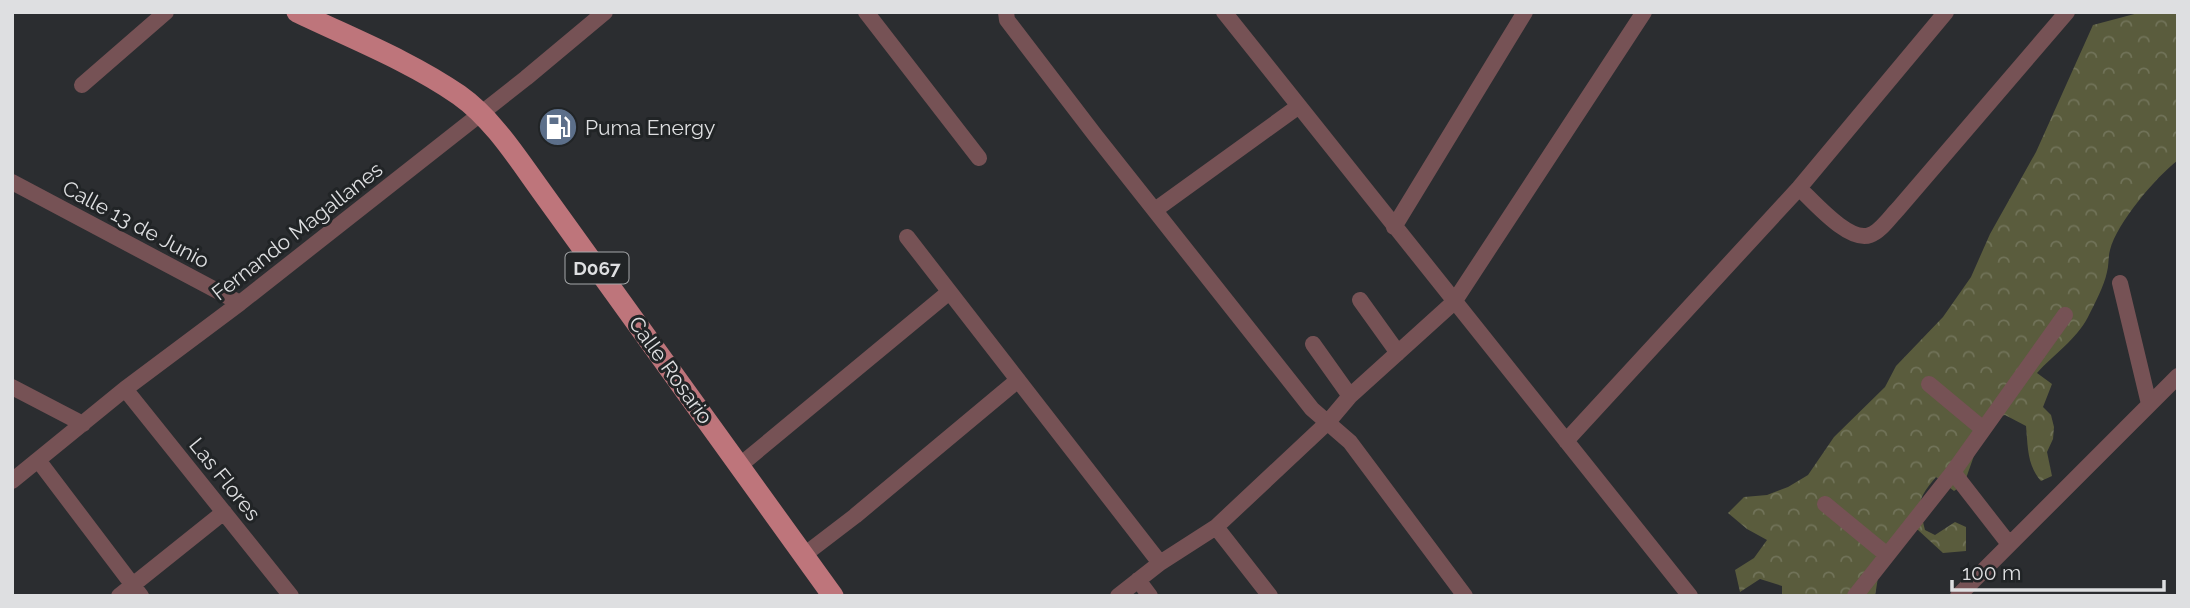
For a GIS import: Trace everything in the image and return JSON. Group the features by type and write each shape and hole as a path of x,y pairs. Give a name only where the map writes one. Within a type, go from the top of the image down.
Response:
{"main road":[{"name":"Calle Rosario","path":"297,12 427,75 460,96 480,114 509,147 542,192 833,596"}],"street":[{"path":"82,86 166,12"},
{"name":"Fernando Magallanes","path":"12,481 125,389 240,303 480,114 605,12"},
{"path":"866,12 979,158"},
{"path":"1006,12 1007,20 1015,31 1155,211 1312,409 1350,442 1465,596"},
{"path":"1224,12 1689,596"},
{"path":"1394,227 1525,12"},
{"path":"1118,596 1160,563 1216,527 1328,422 1350,396 1454,302 1644,12"},
{"path":"1566,441 1799,188 1947,12"},
{"path":"1799,188 1847,232 1860,236 1872,235 1898,209 2067,12"},
{"path":"1155,211 1299,106"},
{"name":"Calle 13 de Junio","path":"12,182 240,303"},
{"path":"906,237 1160,563"},
{"path":"2120,283 2150,404"},
{"path":"739,466 948,293"},
{"path":"1360,300 1398,353"},
{"path":"1855,596 1953,472 2065,315"},
{"path":"1313,344 1350,396"},
{"path":"1958,596 2178,376"},
{"path":"804,555 1018,380"},
{"path":"1929,384 1983,429"},
{"path":"12,387 83,424"},
{"name":"Las Flores","path":"125,389 291,596"},
{"path":"38,460 137,590"},
{"path":"1953,472 2010,544"},
{"path":"1825,504 1887,555"},
{"path":"119,596 137,590 224,512"},
{"path":"1216,527 1270,596"},
{"path":"1138,580 1150,596"}],"green space":[{"path":"2142,12 2178,12 2178,160 2148,189 2120,227 2110,250 2104,283 2083,325 2037,373 2052,384 2043,407 2051,415 2054,427 2053,439 2047,452 2052,476 2041,481 2036,475 2029,455 2026,426 2005,415 1993,418 1976,450 1964,484 1954,491 1936,477 1922,496 1921,513 1925,530 1935,535 1955,522 1966,527 1966,551 1943,553 1918,530 1906,529 1881,559 1875,596 1782,596 1782,586 1760,579 1740,592 1735,570 1754,558 1767,540 1747,529 1728,513 1744,497 1767,495 1808,475 1834,437 1885,387 1896,366 1943,317 1971,277 1990,234 2036,152 2093,25"}],"place":[{"name":"Puma Energy","path":"558,127"}]}
